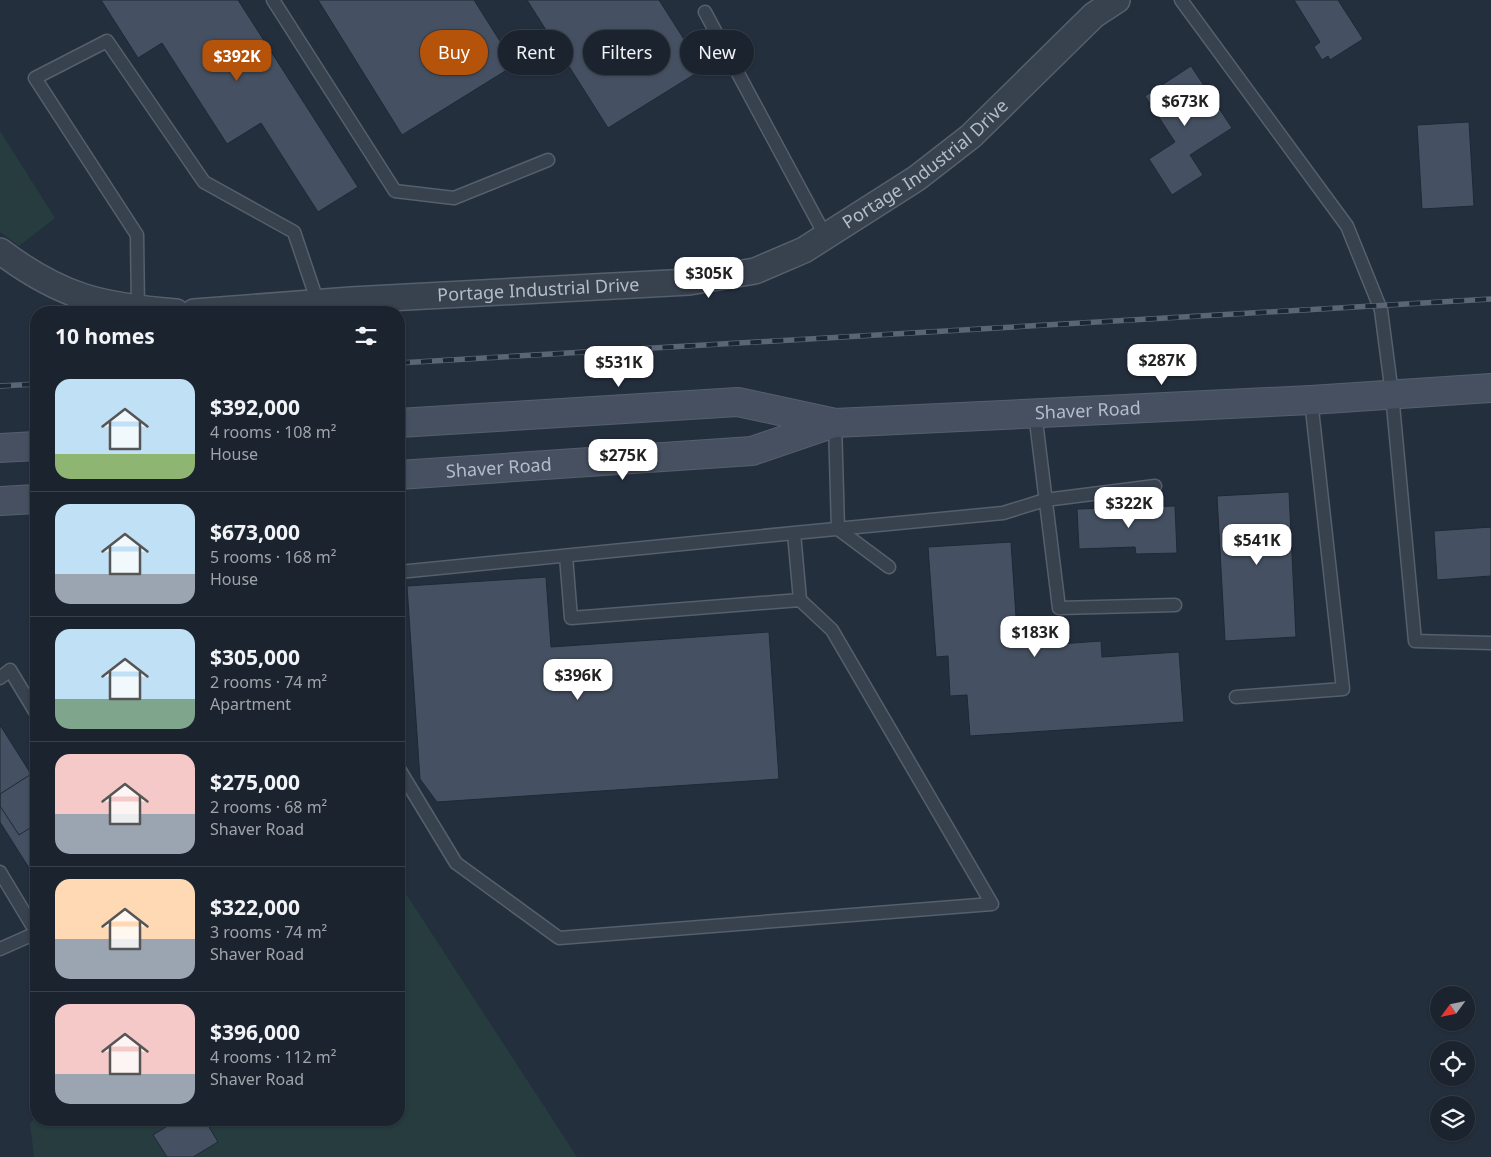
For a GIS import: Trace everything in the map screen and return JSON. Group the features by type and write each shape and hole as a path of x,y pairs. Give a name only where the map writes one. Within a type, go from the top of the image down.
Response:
{"main road":[{"name":"Shaver Road","path":"405,423 738,402 835,423 1311,400 1491,388"},
{"name":"Shaver Road","path":"405,475 752,451 835,423"},
{"path":"0,448 30,446"},
{"path":"0,501 30,499"}],"street":[{"name":"Portage Industrial Drive","path":"277,306 689,282 755,271 804,250 917,178 971,136 1094,15 1117,0"},
{"path":"0,251 57,288 101,304 116,306"}],"lane":[{"path":"273,0 395,191 454,198 548,160"},
{"path":"1181,0 1347,226 1381,310 1392,394 1415,641 1491,642"},
{"path":"705,12 826,237"},
{"path":"138,306 137,235 35,78 107,41 204,182 294,232 318,303"},
{"path":"1236,698 1343,688 1311,400"},
{"path":"1035,413 1059,608 1175,605"},
{"path":"835,423 838,529"},
{"path":"405,571 1004,513 1045,500 1155,486"},
{"path":"838,529 889,567"},
{"path":"405,779 456,863 559,938 992,904 832,630 800,600 794,533"},
{"path":"566,556 571,618 800,600"},
{"path":"0,678 10,670 30,703"},
{"path":"0,872 30,923"},
{"path":"0,949 30,936"}],"green space":[{"path":"0,131 55,218 19,246 0,232"},
{"path":"405,892 577,1157 34,1157 30,1126 405,1126"}],"building":[{"path":"101,0 238,0 358,187 318,212 261,123 227,144 162,43 138,58"},
{"path":"318,0 474,0 498,38 499,75 402,135"},
{"path":"527,0 659,0 680,33 680,75 693,75 608,128 573,73 573,30 546,30"},
{"path":"1294,0 1338,0 1363,39 1330,60 1328,56 1322,60 1314,47 1320,42"},
{"path":"1191,66 1232,128 1190,155 1203,175 1172,195 1149,159 1175,142 1145,96"},
{"path":"1469,122 1474,206 1422,209 1417,125"},
{"path":"1289,492 1296,637 1225,641 1217,496"},
{"path":"1175,506 1177,553 1136,554 1135,547 1079,549 1077,509"},
{"path":"1491,527 1491,576 1437,580 1434,531"},
{"path":"1011,542 1018,647 1101,641 1102,657 1179,652 1184,722 970,736 967,695 950,696 948,656 936,657 928,547"},
{"path":"546,577 551,647 769,632 779,779 437,802 420,779 407,586"},
{"path":"0,725 30,772 30,870 0,822"},
{"path":"30,775 30,828 19,835 0,806 0,794"},
{"path":"167,1126 209,1126 218,1142 193,1157 167,1157 153,1135"}],"railway":[{"path":"405,363 1491,299"},
{"path":"0,386 30,384"}]}
